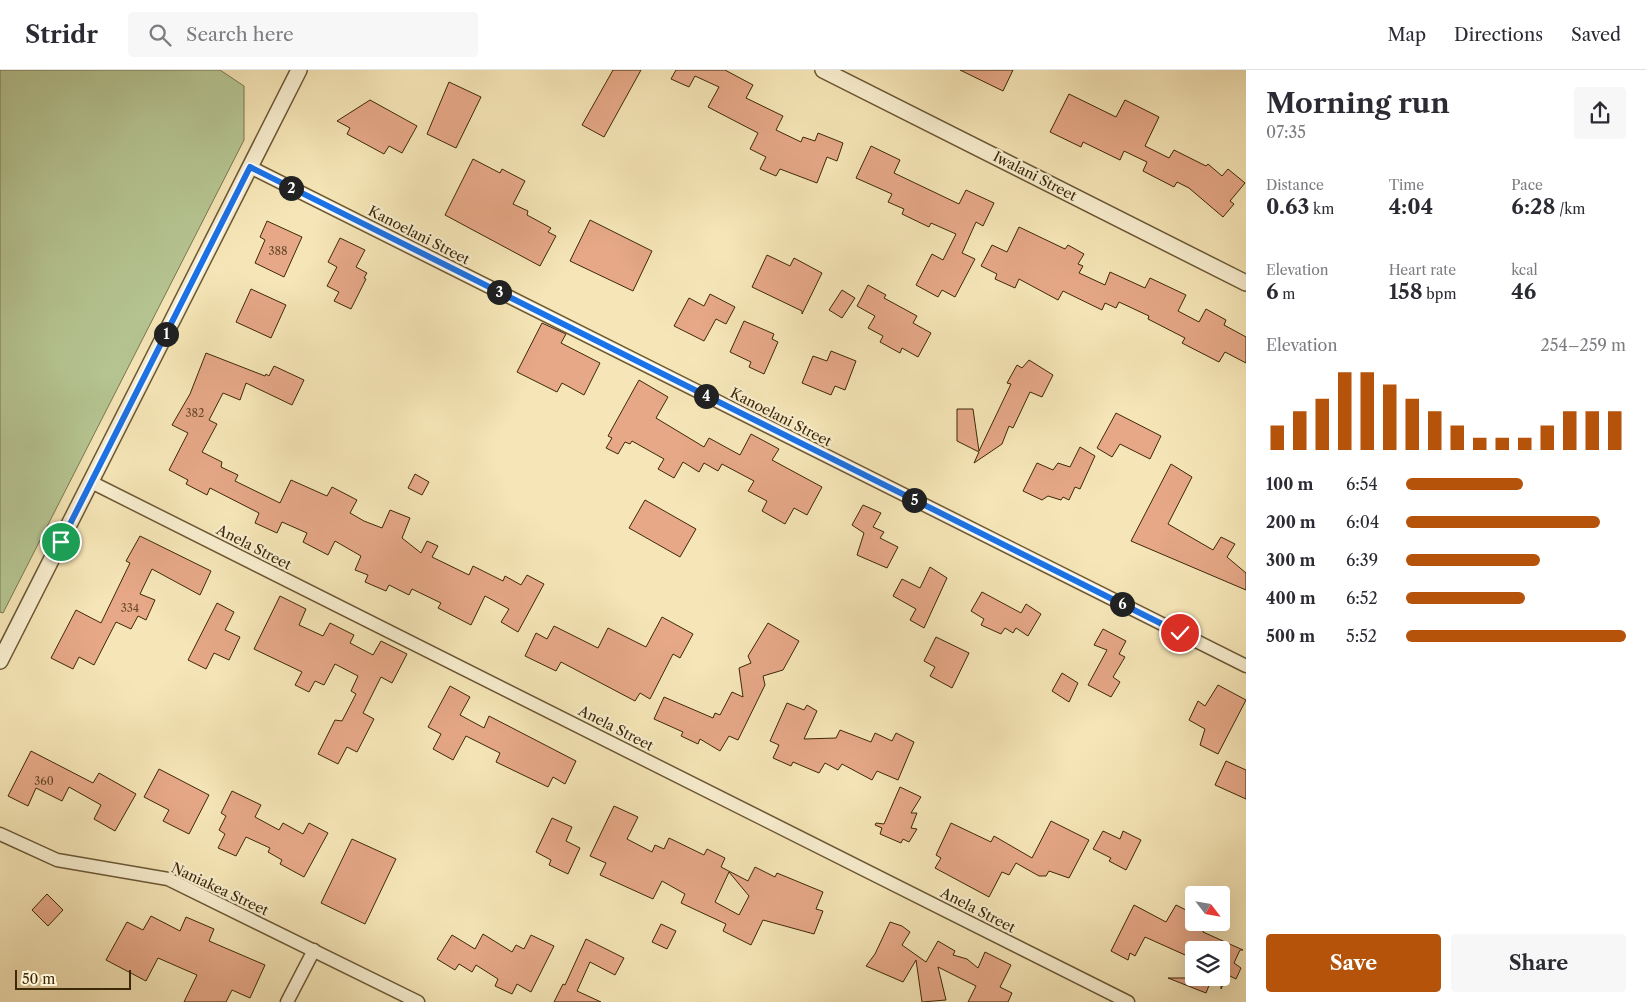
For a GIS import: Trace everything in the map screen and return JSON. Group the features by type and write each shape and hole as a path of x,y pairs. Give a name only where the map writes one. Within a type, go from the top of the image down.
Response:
{"street":[{"path":"0,661 299,70"},
{"name":"Iwalani Street","path":"823,70 1246,283"},
{"name":"Kanoelani Street","path":"250,167 1246,666"},
{"name":"Anela Street","path":"91,482 1128,1002"},
{"name":"Naniakea Street","path":"0,834 57,860 168,879 418,1002"},
{"path":"287,1002 314,950"}],"green space":[{"path":"0,70 220,70 244,86 244,140 3,613 0,612"}],"building":[{"path":"613,70 641,70 604,137 582,125"},
{"path":"676,70 725,70 753,85 746,98 783,116 776,130 801,142 803,137 815,141 818,133 843,143 837,161 827,157 817,183 780,169 776,176 760,169 766,157 750,149 758,133 708,107 719,87 695,76 689,87 671,79"},
{"path":"960,70 1013,70 1003,91"},
{"path":"449,82 481,97 456,148 427,134"},
{"path":"1069,94 1116,117 1125,100 1159,117 1145,146 1169,158 1174,150 1206,166 1208,164 1222,176 1228,169 1245,183 1230,201 1234,204 1223,217 1189,188 1177,182 1174,187 1143,171 1147,162 1124,151 1120,160 1083,142 1081,147 1050,132"},
{"path":"370,100 417,126 402,153 389,146 384,154 347,134 350,128 337,121"},
{"path":"871,146 900,160 894,173 959,204 966,190 994,203 983,226 976,222 962,253 975,259 955,297 942,290 938,297 916,285 932,254 943,260 956,234 931,223 929,227 902,214 904,209 888,202 892,194 856,178"},
{"path":"473,159 500,173 502,169 525,181 513,204 528,211 527,215 551,228 548,232 556,236 540,266 445,215"},
{"path":"590,220 652,251 633,291 570,261"},
{"path":"267,221 302,237 284,277 255,263 265,240 260,237"},
{"path":"1019,227 1065,249 1068,245 1084,254 1078,264 1083,266 1079,273 1105,285 1110,272 1145,288 1150,278 1186,295 1178,311 1199,322 1206,309 1226,320 1224,325 1246,337 1246,363 1225,352 1219,362 1182,343 1185,338 1148,319 1149,316 1119,302 1116,308 1105,303 1102,310 1063,291 1058,300 1019,279 1015,288 995,279 997,274 981,266 992,245 1007,252"},
{"path":"340,238 365,250 356,267 367,273 364,278 366,279 351,309 334,301 339,292 327,286 337,267 328,262"},
{"path":"767,255 790,266 794,258 822,273 802,314 802,311 752,287"},
{"path":"868,285 886,295 884,298 917,316 913,323 931,333 918,357 902,348 900,353 880,342 883,336 868,328 875,316 857,306"},
{"path":"251,289 286,305 271,338 236,322"},
{"path":"842,290 855,298 842,318 829,310"},
{"path":"710,294 735,307 726,324 716,319 704,341 674,326 689,298 704,306"},
{"path":"744,321 774,334 772,339 778,342 764,374 749,367 751,362 730,352"},
{"path":"542,323 566,334 561,343 600,363 584,395 562,383 557,392 517,372"},
{"path":"831,351 856,361 845,390 835,386 831,395 802,383 813,356 827,361"},
{"path":"206,353 265,376 266,374 269,376 274,366 304,380 292,405 246,383 240,400 223,393 209,420 217,424 202,452 222,462 221,467 238,475 235,481 280,503 291,480 327,496 332,487 357,500 350,513 364,521 382,528 390,510 410,518 402,538 421,553 427,541 438,546 432,557 469,575 473,566 503,581 505,576 521,585 527,575 544,584 518,632 501,622 509,609 485,596 471,625 438,608 441,603 412,589 409,595 389,585 386,591 365,582 368,575 355,570 361,556 335,541 328,555 303,542 307,533 282,522 277,533 255,523 259,513 210,488 207,495 186,484 188,480 169,470 188,433 172,425 190,394"},
{"path":"1029,360 1053,375 1042,397 1030,392 1013,428 1009,426 1002,444 974,463 979,452 957,441 957,409 973,409 979,451 1011,384 1007,383 1017,365 1022,368"},
{"path":"639,380 668,397 656,418 704,447 709,438 740,455 751,434 779,449 772,460 822,487 807,515 794,508 785,524 762,511 767,501 748,491 754,481 722,464 718,471 704,463 699,472 683,462 674,478 658,469 664,459 632,441 630,444 625,442 618,454 606,448 612,438 608,436"},
{"path":"1116,413 1161,436 1150,459 1120,444 1112,457 1097,448"},
{"path":"1080,447 1095,456 1080,489 1075,487 1069,500 1063,497 1061,500 1048,496 1042,500 1023,491 1037,463 1053,470 1058,463 1070,467"},
{"path":"1171,464 1192,477 1168,524 1213,550 1221,537 1235,544 1227,557 1246,573 1246,590 1131,541"},
{"path":"415,474 429,482 422,495 408,488"},
{"path":"645,500 696,529 680,557 629,528"},
{"path":"863,505 881,513 873,527 884,532 880,538 898,547 887,568 857,555 864,533 852,525"},
{"path":"140,536 211,571 200,595 152,569 140,594 155,600 146,620 138,616 131,629 116,622 94,665 79,657 73,669 51,658 76,610 101,623 130,563 126,561"},
{"path":"930,567 947,578 924,628 910,620 916,609 893,596 902,579 920,588"},
{"path":"982,592 1021,613 1026,604 1041,614 1028,636 1016,628 1013,633 1005,628 1001,634 981,625 984,619 971,611"},
{"path":"280,596 306,609 299,625 323,636 330,623 354,635 350,643 373,655 381,641 407,654 392,683 381,677 363,713 374,719 357,752 347,747 338,764 318,754 335,720 342,721 356,694 351,691 358,676 335,664 324,685 315,681 309,692 295,685 302,672 254,649"},
{"path":"217,603 234,612 225,630 240,637 229,660 214,653 206,669 188,660"},
{"path":"662,617 693,634 680,658 673,654 650,699 640,693 635,701 561,662 556,671 525,656 536,633 547,639 554,626 598,648 608,628 646,647"},
{"path":"768,623 799,641 783,670 763,676 765,685 738,740 729,736 720,751 700,739 698,744 681,736 683,732 654,719 664,697 713,718 715,713 720,715 732,692 743,697 739,668 751,663 748,656"},
{"path":"1103,629 1126,641 1119,654 1125,657 1113,677 1120,682 1111,697 1088,685 1107,650 1094,645"},
{"path":"936,637 969,653 952,688 930,676 935,667 924,661"},
{"path":"1062,673 1078,683 1069,702 1052,691"},
{"path":"1218,685 1246,700 1218,754 1200,745 1205,729 1189,720 1198,701 1205,706"},
{"path":"450,686 470,697 460,715 484,728 489,716 576,761 565,784 553,777 548,787 496,762 500,753 466,736 453,760 433,749 441,734 428,727"},
{"path":"787,703 804,710 807,705 817,711 804,739 836,738 840,730 871,742 875,733 892,741 896,733 914,742 898,780 877,771 872,780 842,764 838,770 825,763 819,773 793,762 791,766 773,758 779,745 770,741"},
{"path":"31,751 93,783 99,773 136,794 115,831 94,819 101,805 69,787 62,801 36,788 28,806 8,796"},
{"path":"1226,761 1246,770 1246,799 1215,785"},
{"path":"159,769 209,795 189,834 163,821 169,810 144,797"},
{"path":"900,787 921,797 911,813 917,813 911,828 917,829 909,842 903,839 901,843 880,834 882,828 875,825 876,823 884,824"},
{"path":"232,791 261,805 255,817 279,830 283,823 303,834 309,823 328,833 304,877 280,864 282,860 268,852 270,848 246,837 236,856 218,848 225,834 219,830 226,816 221,813"},
{"path":"614,806 638,817 627,839 652,852 655,845 664,849 669,838 704,855 707,849 725,858 721,867 748,881 755,867 775,877 777,873 823,892 816,909 823,911 814,934 763,920 751,945 723,931 726,924 681,903 685,894 662,881 653,899 600,875 606,863 590,856","holes":["729,872 749,896 739,915 715,902"]},
{"path":"552,818 572,827 566,841 580,848 568,874 549,865 551,860 536,852"},
{"path":"1051,821 1089,840 1069,878 1049,871 1046,876 1039,876 1016,863 1009,875 1002,872 989,897 935,868 941,858 936,855 951,823 991,842 994,836 1032,858"},
{"path":"1103,831 1120,839 1123,831 1141,840 1126,870 1109,861 1111,858 1093,849"},
{"path":"352,839 396,859 365,924 321,903"},
{"path":"47,894 63,910 48,926 32,910"},
{"path":"1134,905 1166,922 1176,905 1185,910 1185,931 1203,931 1223,941 1185,941 1185,955 1145,937 1135,956 1130,953 1128,960 1111,951"},
{"path":"151,916 180,931 186,917 214,929 209,941 265,965 250,998 232,990 226,1002 184,1002 197,975 158,958 146,981 106,960 127,922 143,930"},
{"path":"890,922 902,926 910,932 902,945 926,962 938,941 955,951 953,955 967,959 978,968 985,952 1011,965 1000,987 1012,993 1008,1002 968,1002 976,986 938,967 946,1000 922,1002 916,960 903,982 866,966 875,954"},
{"path":"661,924 676,931 667,949 652,942"},
{"path":"483,934 512,952 516,945 524,949 531,935 554,946 531,992 517,984 512,994 495,986 498,979 476,965 472,972 459,964 455,970 437,959 452,935 475,949"},
{"path":"586,939 624,958 615,975 590,962 577,991 601,1002 554,1002 563,984 565,985"},
{"path":"1230,944 1243,950 1240,950 1234,963 1241,968 1236,979 1230,976"},
{"path":"1168,978 1185,978 1185,985"},
{"path":"1188,986 1209,986 1206,993"}],"route":[{"path":"61,542 250,167 1180,633"}]}
